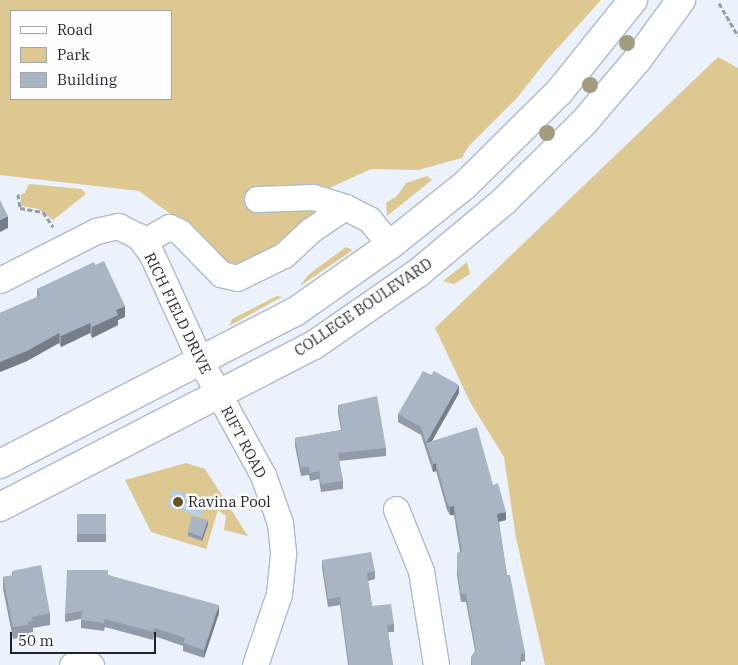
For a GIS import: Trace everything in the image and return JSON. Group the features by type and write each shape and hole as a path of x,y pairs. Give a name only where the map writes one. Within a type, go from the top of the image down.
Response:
{"main road":[{"path":"0,464 295,312 390,245 465,185 559,92 632,0"},
{"name":"COLLEGE BOULEVARD","path":"0,507 314,345 418,273 497,207 585,121 638,59 681,0"}],"street":[{"path":"257,199 313,198 345,207 370,218 390,245"},
{"path":"142,242 160,230 173,229 192,243 221,274 236,278 284,255 311,230 345,207"},
{"name":"RICH FIELD DRIVE","path":"0,280 96,231 118,226 142,242 151,253 200,360 218,394"},
{"name":"RIFT ROAD","path":"218,394 263,475 280,524 283,554 279,594 256,665"},
{"path":"396,509 421,571 436,665"},
{"path":"72,665 91,665"}],"path":[{"path":"719,4 738,36"},
{"path":"18,194 20,208 43,212 54,227"}],"green space":[{"path":"0,0 601,0 546,61 517,98 468,147 462,158 418,170 371,169 321,192 310,220 258,262 239,269 225,265 176,218 139,191 0,175"},
{"path":"718,57 738,68 738,665 545,665 516,538 504,457 470,402 435,328"},
{"path":"427,176 432,180 387,216 386,203 397,196 406,183"},
{"path":"29,184 82,189 86,194 53,220 39,209 21,206 21,194 25,193"},
{"path":"346,247 353,250 300,286 308,275"},
{"path":"467,262 470,274 454,284 443,281"},
{"path":"277,296 282,297 229,326 232,319"},
{"name":"Ravina Pool","path":"186,463 205,469 248,536 224,530 226,516 218,510 206,549 151,532 125,480"}],"water":[{"path":"173,490 206,500 201,516 168,506"}],"building":[{"path":"0,200 8,216 0,220"},
{"path":"104,261 125,306 116,310 118,315 92,327 90,323 61,336 59,333 27,351 0,362 0,313 40,296 37,289 94,262 95,265"},
{"path":"423,371 431,375 434,371 459,385 426,443 421,427 398,414"},
{"path":"377,396 386,448 338,453 343,481 321,484 319,471 310,473 309,467 301,468 295,438 342,430 338,405"},
{"path":"477,427 493,485 498,483 506,512 497,514 507,575 510,575 525,653 521,654 520,665 472,665 471,657 476,650 466,594 461,594 457,553 462,552 454,506 450,507 447,502 436,463 433,464 426,443"},
{"path":"77,514 106,514 106,534 77,534"},
{"path":"192,516 208,520 202,537 188,532"},
{"path":"371,552 375,571 367,573 372,606 391,604 394,624 387,625 393,665 349,665 340,597 328,599 322,560"},
{"path":"41,565 50,613 32,617 33,621 28,622 28,625 13,627 3,577 13,575 12,571"},
{"path":"67,570 108,570 108,575 219,605 204,650 183,643 185,638 154,628 153,632 105,619 104,623 81,620 82,611 65,614"}],"place":[{"name":"Ravina Pool","path":"178,502"}]}
